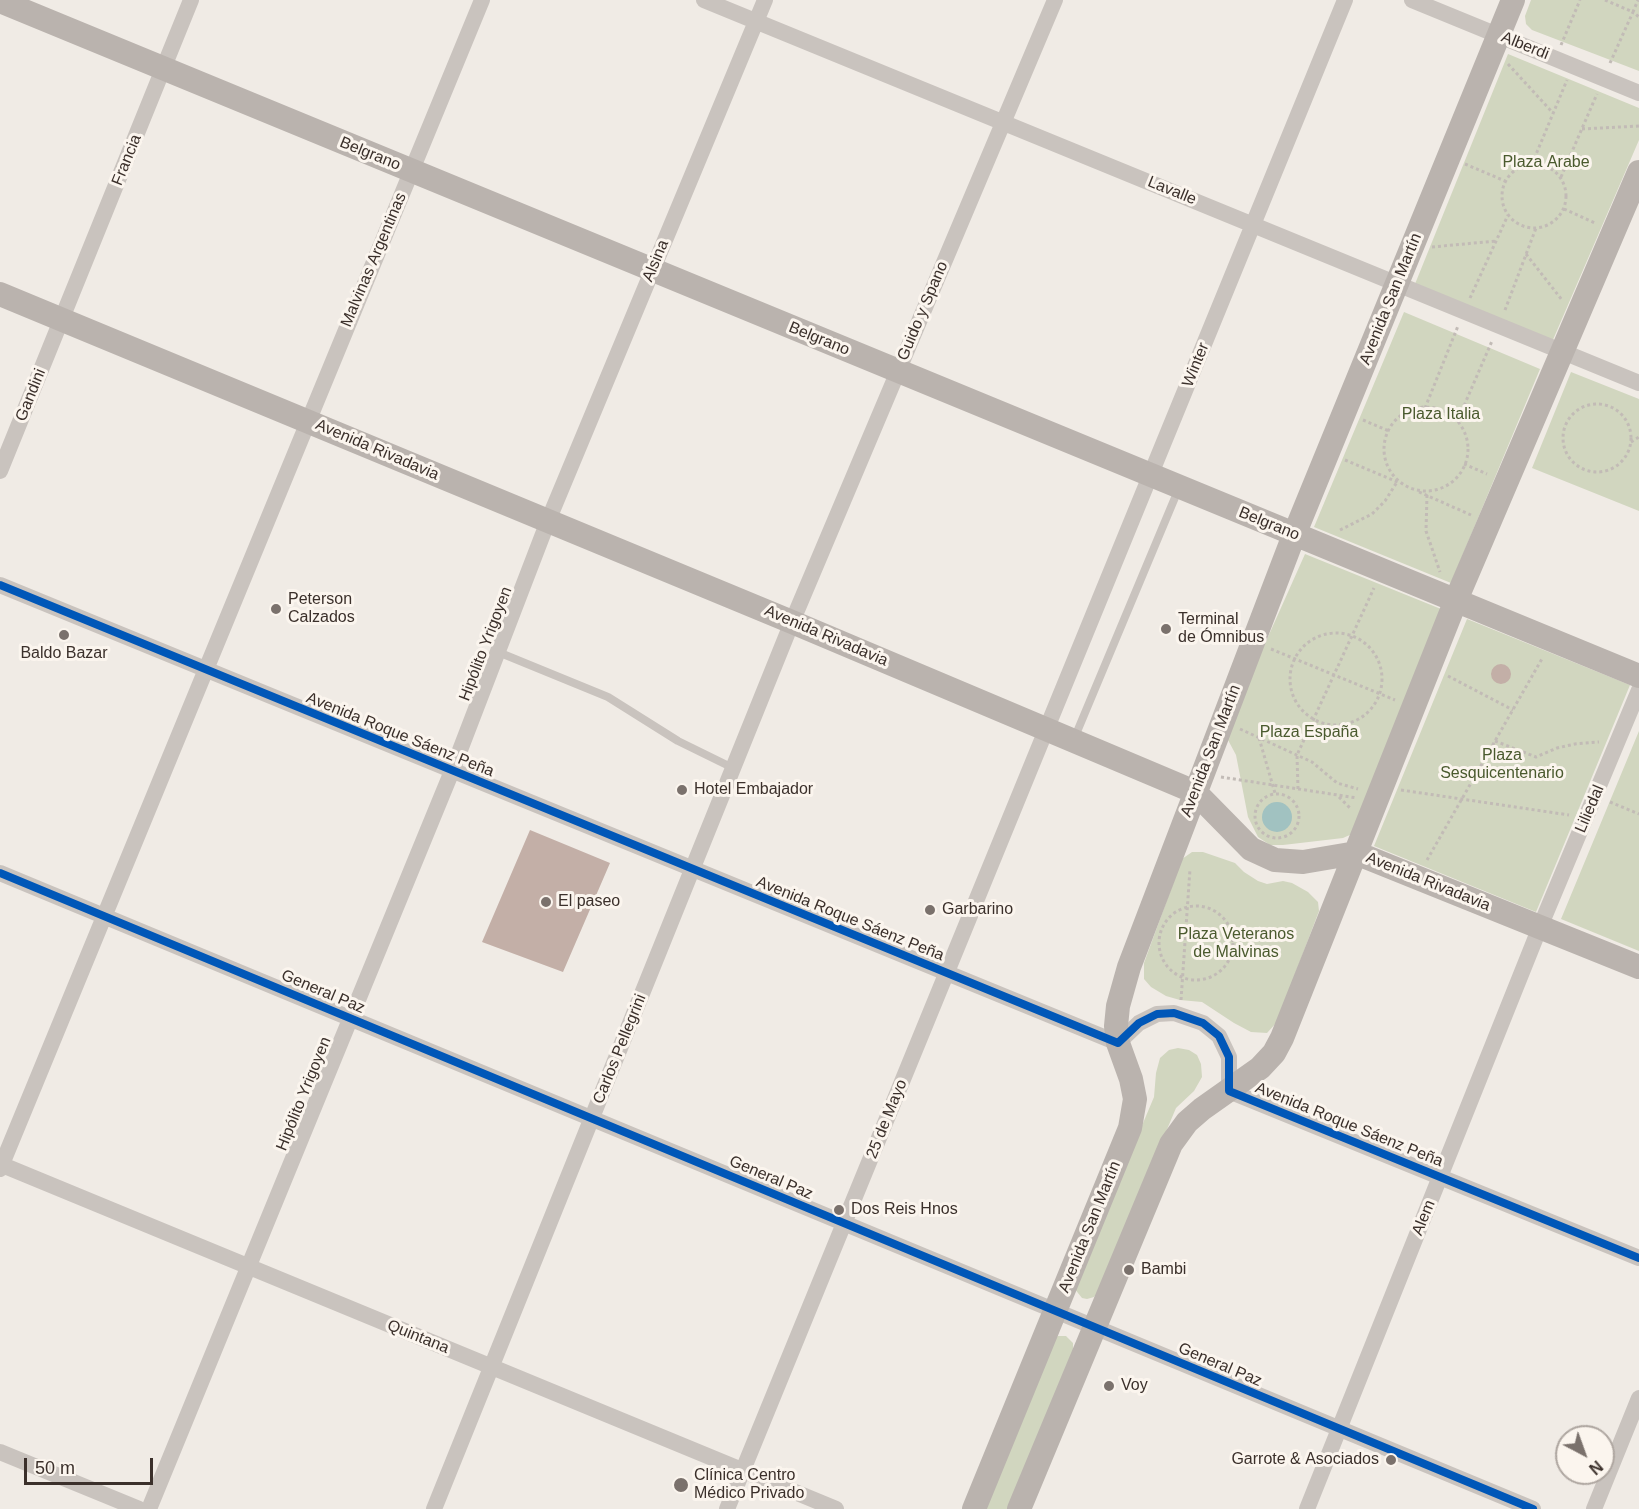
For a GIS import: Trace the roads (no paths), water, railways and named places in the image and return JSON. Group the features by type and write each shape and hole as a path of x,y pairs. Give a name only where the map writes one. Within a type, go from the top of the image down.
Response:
{"main road":[{"name":"Avenida San Martín","path":"974,1509 1130,1128 1134,1099 1131,1079 1118,1044 1116,1026 1118,1006 1129,967 1253,642 1303,538 1328,452 1513,0"},
{"name":"Belgrano","path":"0,1 1639,676"},
{"path":"1018,1509 1170,1144 1187,1122 1260,1068 1274,1053 1456,600 1639,172"},
{"name":"Avenida Rivadavia","path":"0,294 1047,730 1198,783 1251,849 1275,860 1303,862 1356,853 1639,967"}],"street":[{"name":"Francia","path":"62,320 191,0"},
{"name":"Malvinas Argentinas","path":"1,1166 482,0"},
{"name":"Lavalle","path":"704,0 1639,383"},
{"name":"Alsina","path":"548,521 765,0"},
{"name":"Guido y Spano","path":"792,622 1054,0"},
{"name":"Winter","path":"1047,730 1345,0"},
{"name":"Alberdi","path":"1412,0 1496,42 1555,58 1639,93"},
{"name":"Gandini","path":"0,471 62,320"},
{"name":"Hipólito Yrigoyen","path":"149,1509 452,771 548,521"},
{"name":"Avenida Roque Sáenz Peña","path":"0,585 1118,1044 1139,1023 1157,1014 1174,1013 1203,1023 1219,1036 1229,1058 1229,1091 1639,1257"},
{"name":"Carlos Pellegrini","path":"434,1509 792,622"},
{"name":"Liliedal","path":"1540,927 1639,690"},
{"name":"25 de Mayo","path":"727,1509 1047,730"},
{"name":"General Paz","path":"0,873 1533,1509"},
{"name":"Alem","path":"1307,1509 1540,927"},
{"name":"Quintana","path":"1,1166 836,1509"},
{"path":"1594,1509 1639,1398"},
{"path":"0,1452 139,1509"}],"lane":[{"path":"1074,741 1180,488"},
{"path":"498,652 608,697 678,741 734,768"}],"water":[{"path":"1277,802 1288,806 1292,817 1288,828 1277,832 1266,828 1262,817 1266,806"}],"place":[{"name":"Peterson Calzados","path":"276,609"},
{"name":"Terminal de Ómnibus","path":"1166,629"},
{"name":"Baldo Bazar","path":"64,635"},
{"name":"Hotel Embajador","path":"682,790"},
{"name":"El paseo","path":"546,902"},
{"name":"Garbarino","path":"930,910"},
{"name":"Dos Reis Hnos","path":"839,1210"},
{"name":"Bambi","path":"1129,1270"},
{"name":"Voy","path":"1109,1386"},
{"name":"Garrote & Asociados","path":"1391,1460"},
{"name":"Clínica Centro Médico Privado","path":"681,1485"}],"park label":[{"name":"Plaza Arabe","path":"1546,163"},
{"name":"Plaza Italia","path":"1441,415"},
{"name":"Plaza España","path":"1309,733"},
{"name":"Plaza Sesquicentenario","path":"1502,765"},
{"name":"Plaza Veteranos de Malvinas","path":"1236,944"}]}
